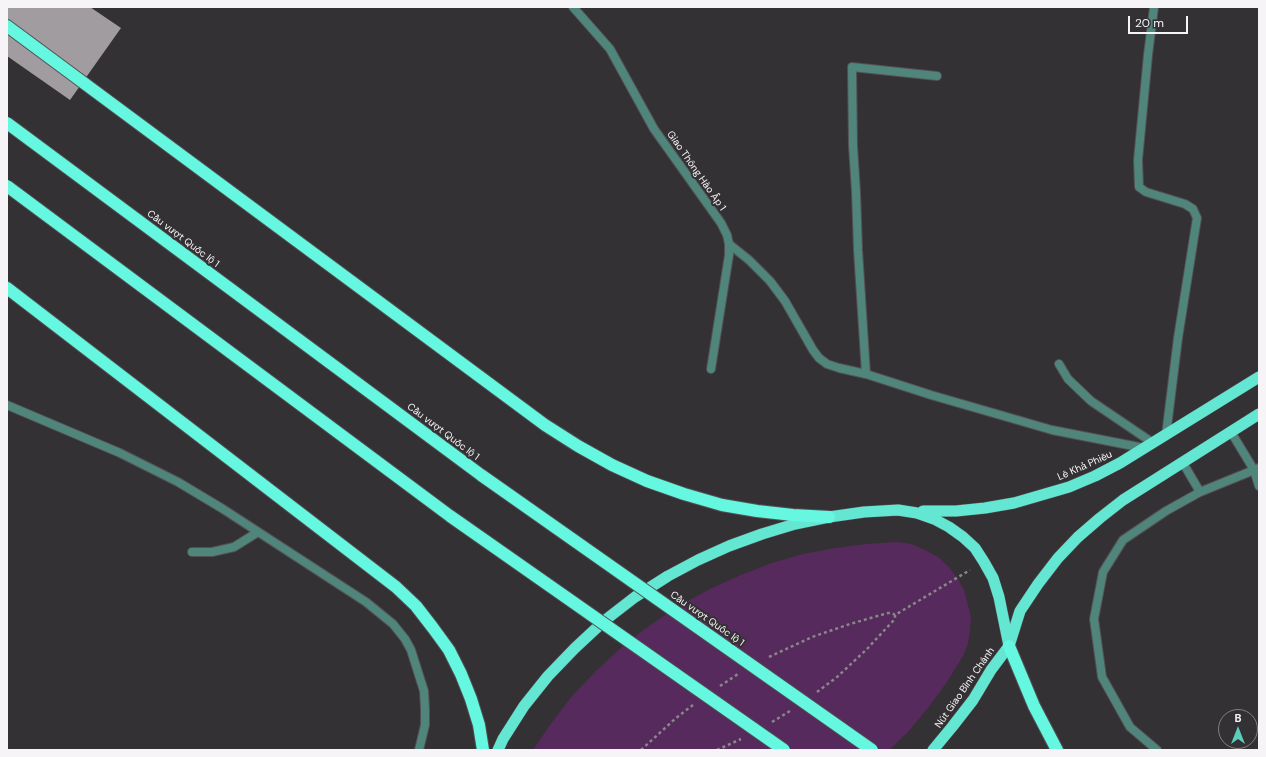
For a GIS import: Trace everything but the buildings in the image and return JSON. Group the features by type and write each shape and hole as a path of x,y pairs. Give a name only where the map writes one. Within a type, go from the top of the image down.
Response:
{"highway":[{"path":"7,26 526,411 578,446 612,465 648,481 684,494 722,505 793,515 829,517"},
{"name":"Cầu vượt Quốc lộ 1","path":"7,123 481,475 872,750"},
{"path":"7,186 450,516 784,750"},
{"path":"7,288 396,587 416,606 452,656 471,699 479,725 483,750"},
{"name":"Lê Khả Phiêu","path":"898,510 927,512 985,508 1014,503 1069,487 1095,476 1149,446 1259,377"},
{"path":"1057,750 1034,706 1009,646 1020,611 1058,558 1100,518 1147,484 1183,463 1259,414"},
{"name":"Nút Giao Bình Chánh","path":"498,750 503,739 524,706 548,676 580,642 635,597 668,576 692,563 730,546 789,526 829,517 864,512 898,510 917,513 934,519 963,537 974,548 993,578 999,597 1009,646 991,670 973,700 933,750"}],"street":[{"name":"Giao Thông Hào Ấp 1","path":"574,7 610,49 654,129 721,223 727,235 729,255 711,369"},
{"path":"1154,7 1138,160 1139,187 1146,192 1185,204 1193,209 1197,218 1178,338 1166,435"},
{"path":"866,374 853,146 852,68 937,76"},
{"path":"729,244 749,260 770,281 785,301 819,358 827,364 866,374 931,395 1052,430 1149,446"},
{"path":"1058,364 1068,380 1085,396 1149,446"},
{"path":"7,405 120,453 178,482 366,602 392,624 405,639 411,650 424,691 426,709 425,725 419,750"},
{"path":"1231,432 1257,469 1259,486"},
{"path":"1183,463 1200,492"},
{"path":"1157,750 1130,727 1102,678 1094,619 1103,572 1123,540 1166,511 1200,492 1257,469"},
{"path":"192,552 212,552 234,547 258,532"}],"path":[{"path":"895,614 984,562"}],"shaded area":[{"path":"896,542 911,544 925,550 938,557 949,567 964,590 971,617 968,644 963,656 947,682 907,733 889,750 533,750 572,696 597,670 624,645 653,623 684,603 741,575 772,563 803,554 866,544"}]}
